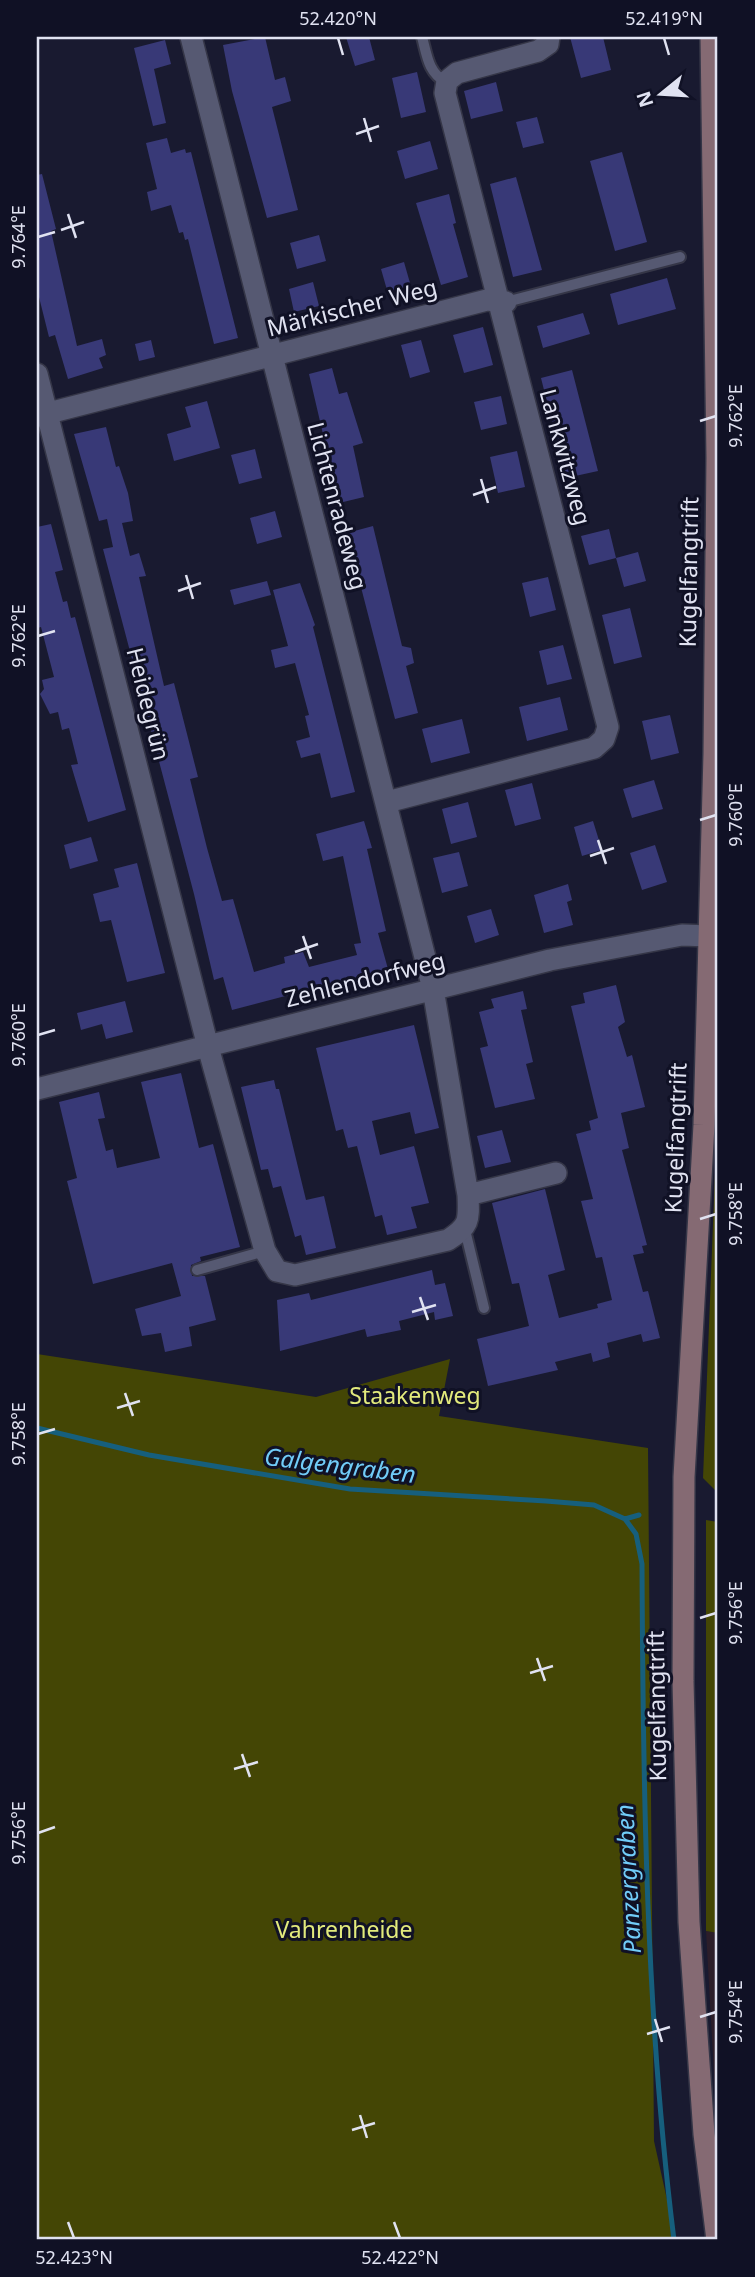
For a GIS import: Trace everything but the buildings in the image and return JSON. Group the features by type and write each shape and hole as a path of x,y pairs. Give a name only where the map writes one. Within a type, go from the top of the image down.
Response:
{"street":[{"name":"Lichtenradeweg","path":"191,37 433,989"},
{"path":"446,82 457,73 538,51 548,44 549,37"},
{"name":"Kugelfangtrift","path":"710,37 717,470 704,1125 684,1477 683,1681 689,1922 704,2134 717,2240"},
{"name":"Lankwitzweg","path":"387,802 594,748 604,739 608,727 502,302 445,93 446,82"},
{"name":"Märkischer Weg","path":"42,415 487,300 502,302"},
{"name":"Heidegrün","path":"37,374 42,415 208,1046"},
{"name":"Zehlendorfweg","path":"37,1089 550,960 682,935 709,936"},
{"path":"208,1046 265,1251 277,1271 295,1275 449,1240 465,1230 469,1216 468,1195 433,989"},
{"path":"468,1195 556,1173"}],"lane":[{"path":"422,37 431,69 436,77 446,82"},
{"name":"Märkischer Weg","path":"502,302 680,257"},
{"path":"465,1230 484,1308"},
{"path":"197,1270 265,1251"}],"shaded area":[{"path":"706,1931 718,1933 718,2138 717,2128"}],"green space":[{"path":"718,1097 718,1493 703,1478"},
{"name":"Vahrenheide","path":"37,1354 316,1397 450,1359 439,1416 648,1448 654,2141 676,2240 37,2240"},
{"path":"706,1520 718,1522 718,1933 706,1931"}],"waterway":[{"name":"Galgengraben","path":"37,1428 149,1455 350,1489 594,1505 625,1519 639,1515"},
{"name":"Panzergraben","path":"625,1519 636,1534 642,1564 648,1903 657,2072 674,2240"}],"park label":[{"name":"Staakenweg","path":"415,1396"}]}
